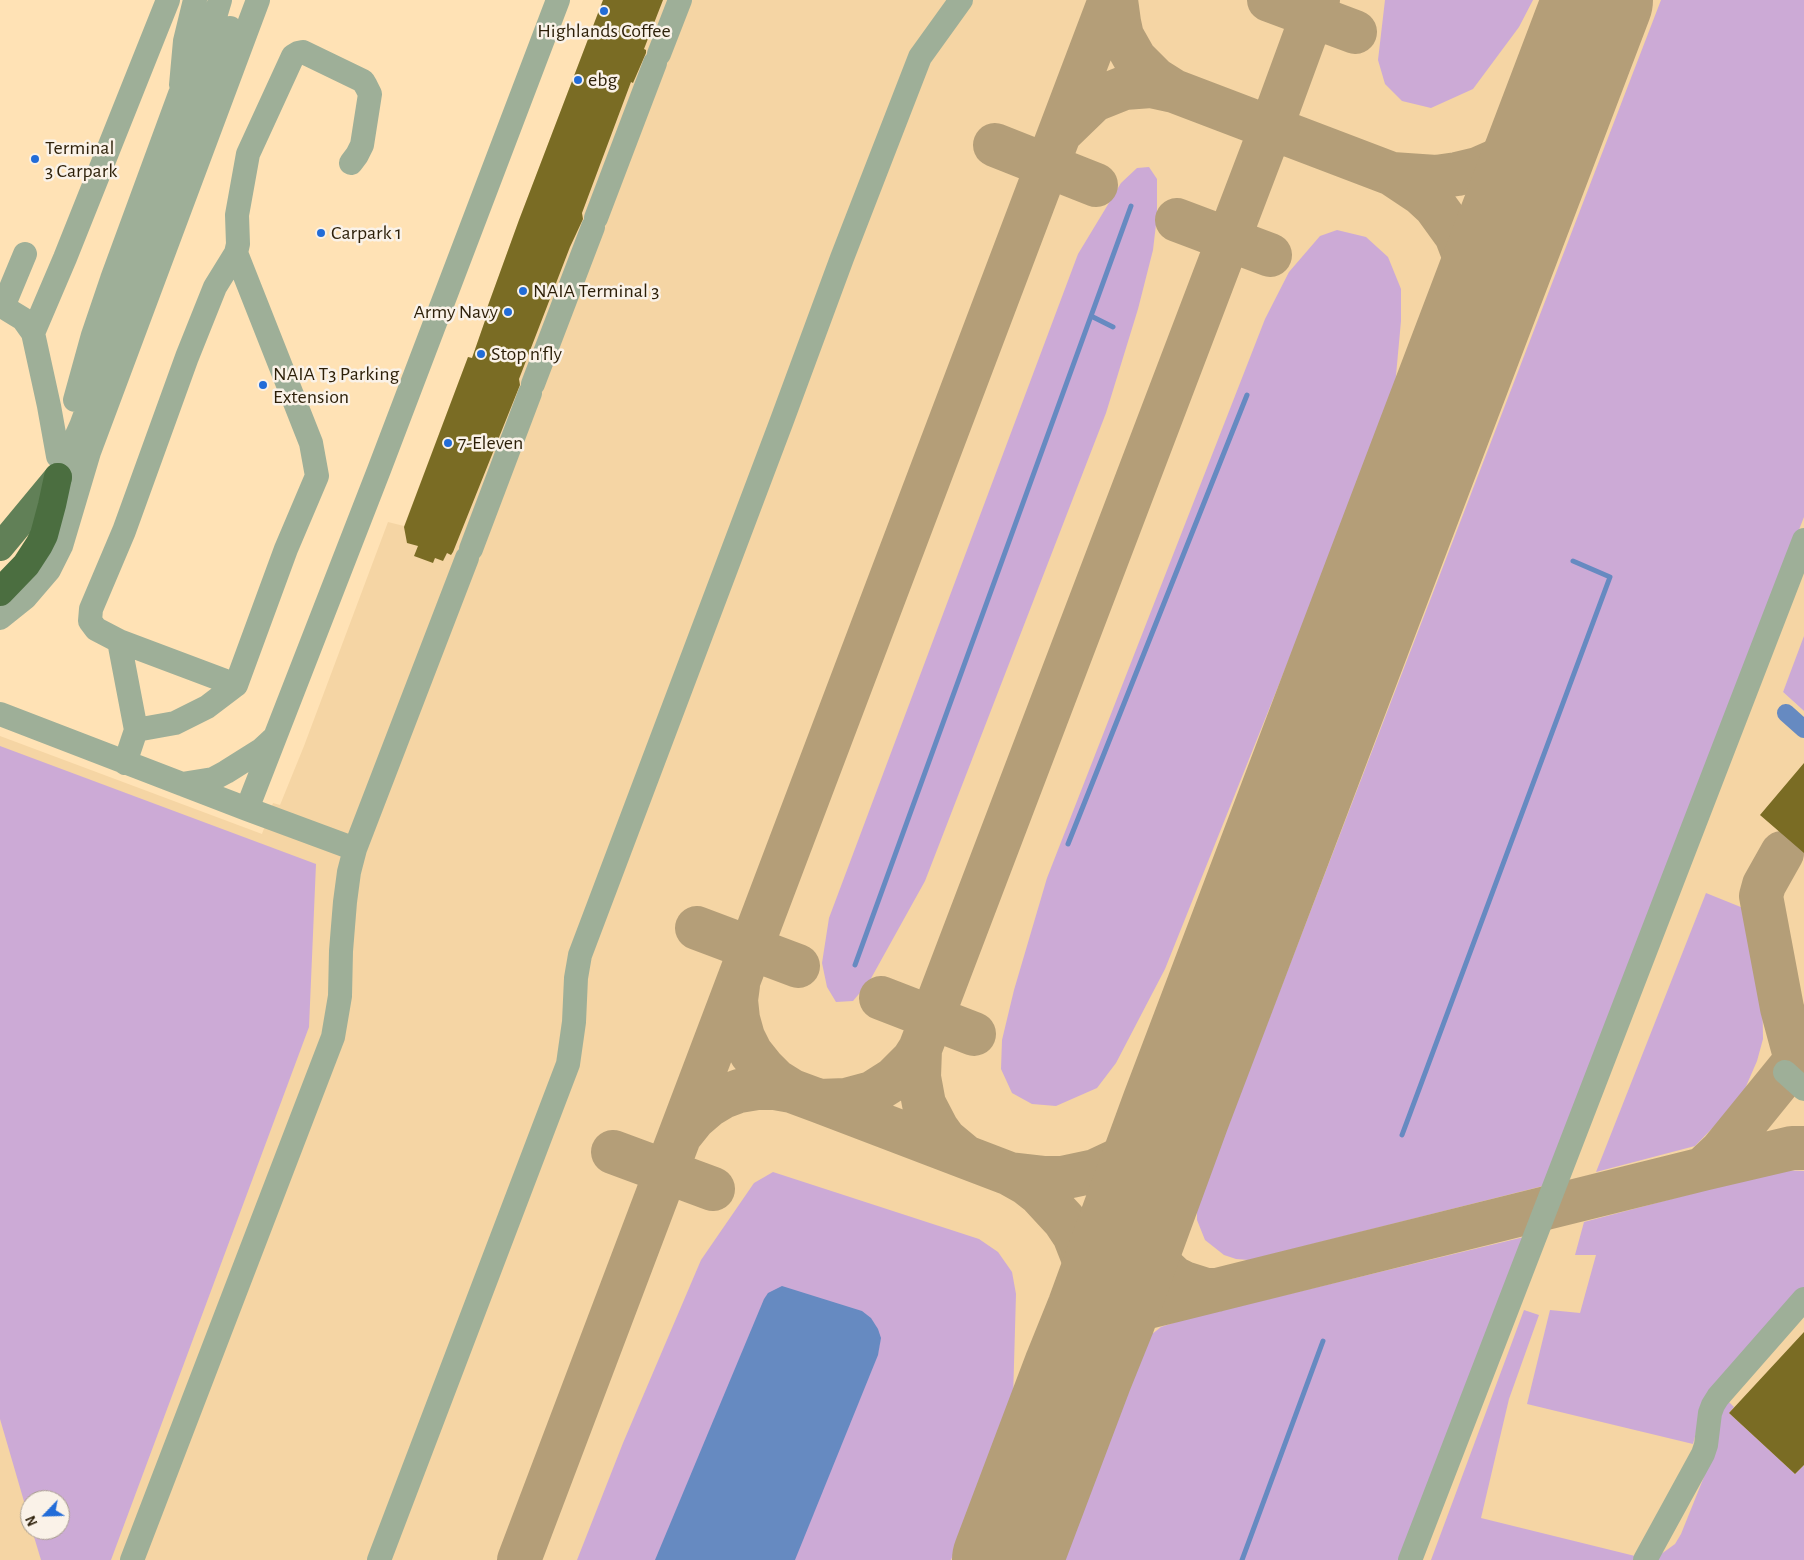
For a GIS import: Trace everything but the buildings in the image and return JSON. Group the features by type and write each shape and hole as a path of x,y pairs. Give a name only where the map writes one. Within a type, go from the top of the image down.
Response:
{"highway":[{"path":"0,592 26,566 44,535 52,505 58,466"}],"main road":[{"path":"0,547 58,466"}],"lane":[{"path":"33,333 168,0"},
{"path":"180,94 185,41 194,0"},
{"path":"58,466 61,441 112,279 180,94 205,50 220,0"},
{"path":"58,466 81,426 180,155 242,0"},
{"path":"0,618 25,598 49,570 61,546 90,452 258,0"},
{"path":"247,809 278,734 558,0"},
{"path":"132,1560 333,1037 340,996 345,902 349,872 355,849 680,0"},
{"path":"379,1560 568,1064 580,955 782,423 842,258 920,57 951,2"},
{"path":"236,685 119,641 96,629 90,621 91,610 124,531 187,356 215,288 236,253 238,244 237,216 248,154 293,56 298,53 303,52 363,81 370,94 362,145 351,163"},
{"path":"136,730 175,724 208,707 236,685 286,549 317,476 311,443 236,253"},
{"path":"55,279 18,260 1,306 24,319 33,333 51,413 58,466"},
{"path":"1410,1560 1804,540"},
{"path":"119,641 136,730 125,763"},
{"path":"0,714 355,849"},
{"path":"180,784 213,779 261,750 278,734"},
{"path":"1786,1072 1804,1089"},
{"path":"1645,1560 1703,1454 1713,1404 1804,1299"}],"shaded area":[{"path":"603,0 1804,0 1804,641 1783,692 1804,711 1804,1560 0,1560 0,736 262,834 273,803 280,805 304,746 388,522 404,526 468,357 472,358 488,313 486,311"},
{"path":"1385,0 1533,0 1519,27 1473,89 1431,108 1402,101 1385,84 1378,60"},
{"path":"1661,0 1804,0 1804,517 1543,1186 1249,1260 1236,1259 1224,1255 1205,1240 1197,1220 1197,1206"},
{"path":"1149,167 1157,179 1157,216 1153,250 1138,309 1106,413 925,881 869,982 853,1001 836,1002 827,987 822,963 829,918 1078,254 1121,183 1137,168"},
{"path":"1337,230 1366,237 1388,257 1401,289 1401,321 1394,397 1165,969 1116,1063 1097,1088 1056,1106 1032,1104 1012,1093 1001,1069 1002,1040 1014,990 1047,878 1265,319 1289,272 1320,236"},
{"path":"1804,636 1804,711 1783,692"},
{"path":"0,746 316,864 309,1027 111,1560 41,1560 35,1540 70,1540 70,1490 21,1490 0,1419"},
{"path":"1706,893 1758,914 1756,935 1762,973 1763,1039 1757,1061 1744,1091 1728,1112 1695,1146 1596,1172"},
{"path":"1782,1170 1804,1171 1804,1288 1704,1402 1693,1444 1527,1404 1550,1310 1580,1313 1596,1255 1575,1255 1584,1222"},
{"path":"773,1172 979,1239 998,1252 1012,1272 1016,1294 1013,1399 951,1560 577,1560 623,1443 701,1260 754,1183"},
{"path":"1524,1237 1398,1560 1063,1560 1147,1338 1161,1327 1182,1320"},
{"path":"1524,1310 1539,1315 1509,1399 1481,1518 1635,1556 1633,1560 1431,1560"},
{"path":"1728,1401 1734,1407 1729,1413 1795,1474 1804,1465 1804,1560 1653,1560 1675,1544 1681,1534 1714,1452 1719,1413"}],"water":[{"path":"782,1286 862,1311 871,1318 881,1338 878,1355 795,1560 655,1560 764,1299 768,1293"}],"waterway":[{"path":"855,965 1131,206"},
{"path":"1091,316 1113,327"},
{"path":"1068,844 1247,395"},
{"path":"1402,1135 1610,577 1573,561"},
{"path":"1786,713 1804,729"},
{"path":"1242,1560 1323,1341"}],"taxiway":[{"path":"519,1560 1110,0"},
{"path":"1116,0 1122,36 1135,59 1155,79 1174,91"},
{"path":"1269,0 1355,32"},
{"path":"819,1101 846,1100 872,1093 894,1079 913,1060 920,1049 1318,0"},
{"path":"1062,131 1094,100 1124,88 1151,86 1174,91 1392,174 1422,194 1435,206 1456,235 1469,269 1472,286 1473,304 1469,340"},
{"path":"1392,174 1436,177 1478,169 1503,158 1525,143 1544,124 1560,102"},
{"path":"995,145 1096,185"},
{"path":"1177,220 1270,255"},
{"path":"1703,1169 1722,1151 1796,1060 1782,1008 1761,896 1764,885 1782,853"},
{"path":"697,928 798,966"},
{"path":"738,985 736,1000 738,1019 743,1037 751,1053 776,1081 792,1091"},
{"path":"881,998 974,1034"},
{"path":"920,1049 919,1077 924,1104 945,1140 963,1155"},
{"path":"682,1133 694,1118 708,1106 723,1097 739,1091 775,1088 792,1091 819,1101 1010,1174 1026,1183 1040,1194 1064,1220 1074,1235 1087,1268 1092,1303 1092,1321 1089,1338 1078,1372"},
{"path":"1010,1174 1062,1178 1095,1171 1127,1156 1141,1147 1166,1123 1176,1110"},
{"path":"1090,1343 1104,1325 1124,1313 1703,1169 1792,1148 1804,1148"},
{"path":"613,1152 713,1189"},
{"path":"1141,1208 1141,1220 1146,1242 1157,1262 1174,1278 1184,1283 1206,1290 1217,1290"}],"runway":[{"path":"1007,1560 1598,0"}],"place":[{"name":"Highlands Coffee","path":"604,11"},
{"name":"ebg","path":"578,80"},
{"name":"Terminal 3 Carpark","path":"35,159"},
{"name":"Carpark 1","path":"321,233"},
{"name":"NAIA Terminal 3","path":"523,291"},
{"name":"Army Navy","path":"508,312"},
{"name":"Stop n'fly","path":"481,354"},
{"name":"NAIA T3 Parking Extension","path":"263,385"},
{"name":"7-Eleven","path":"448,443"}]}
